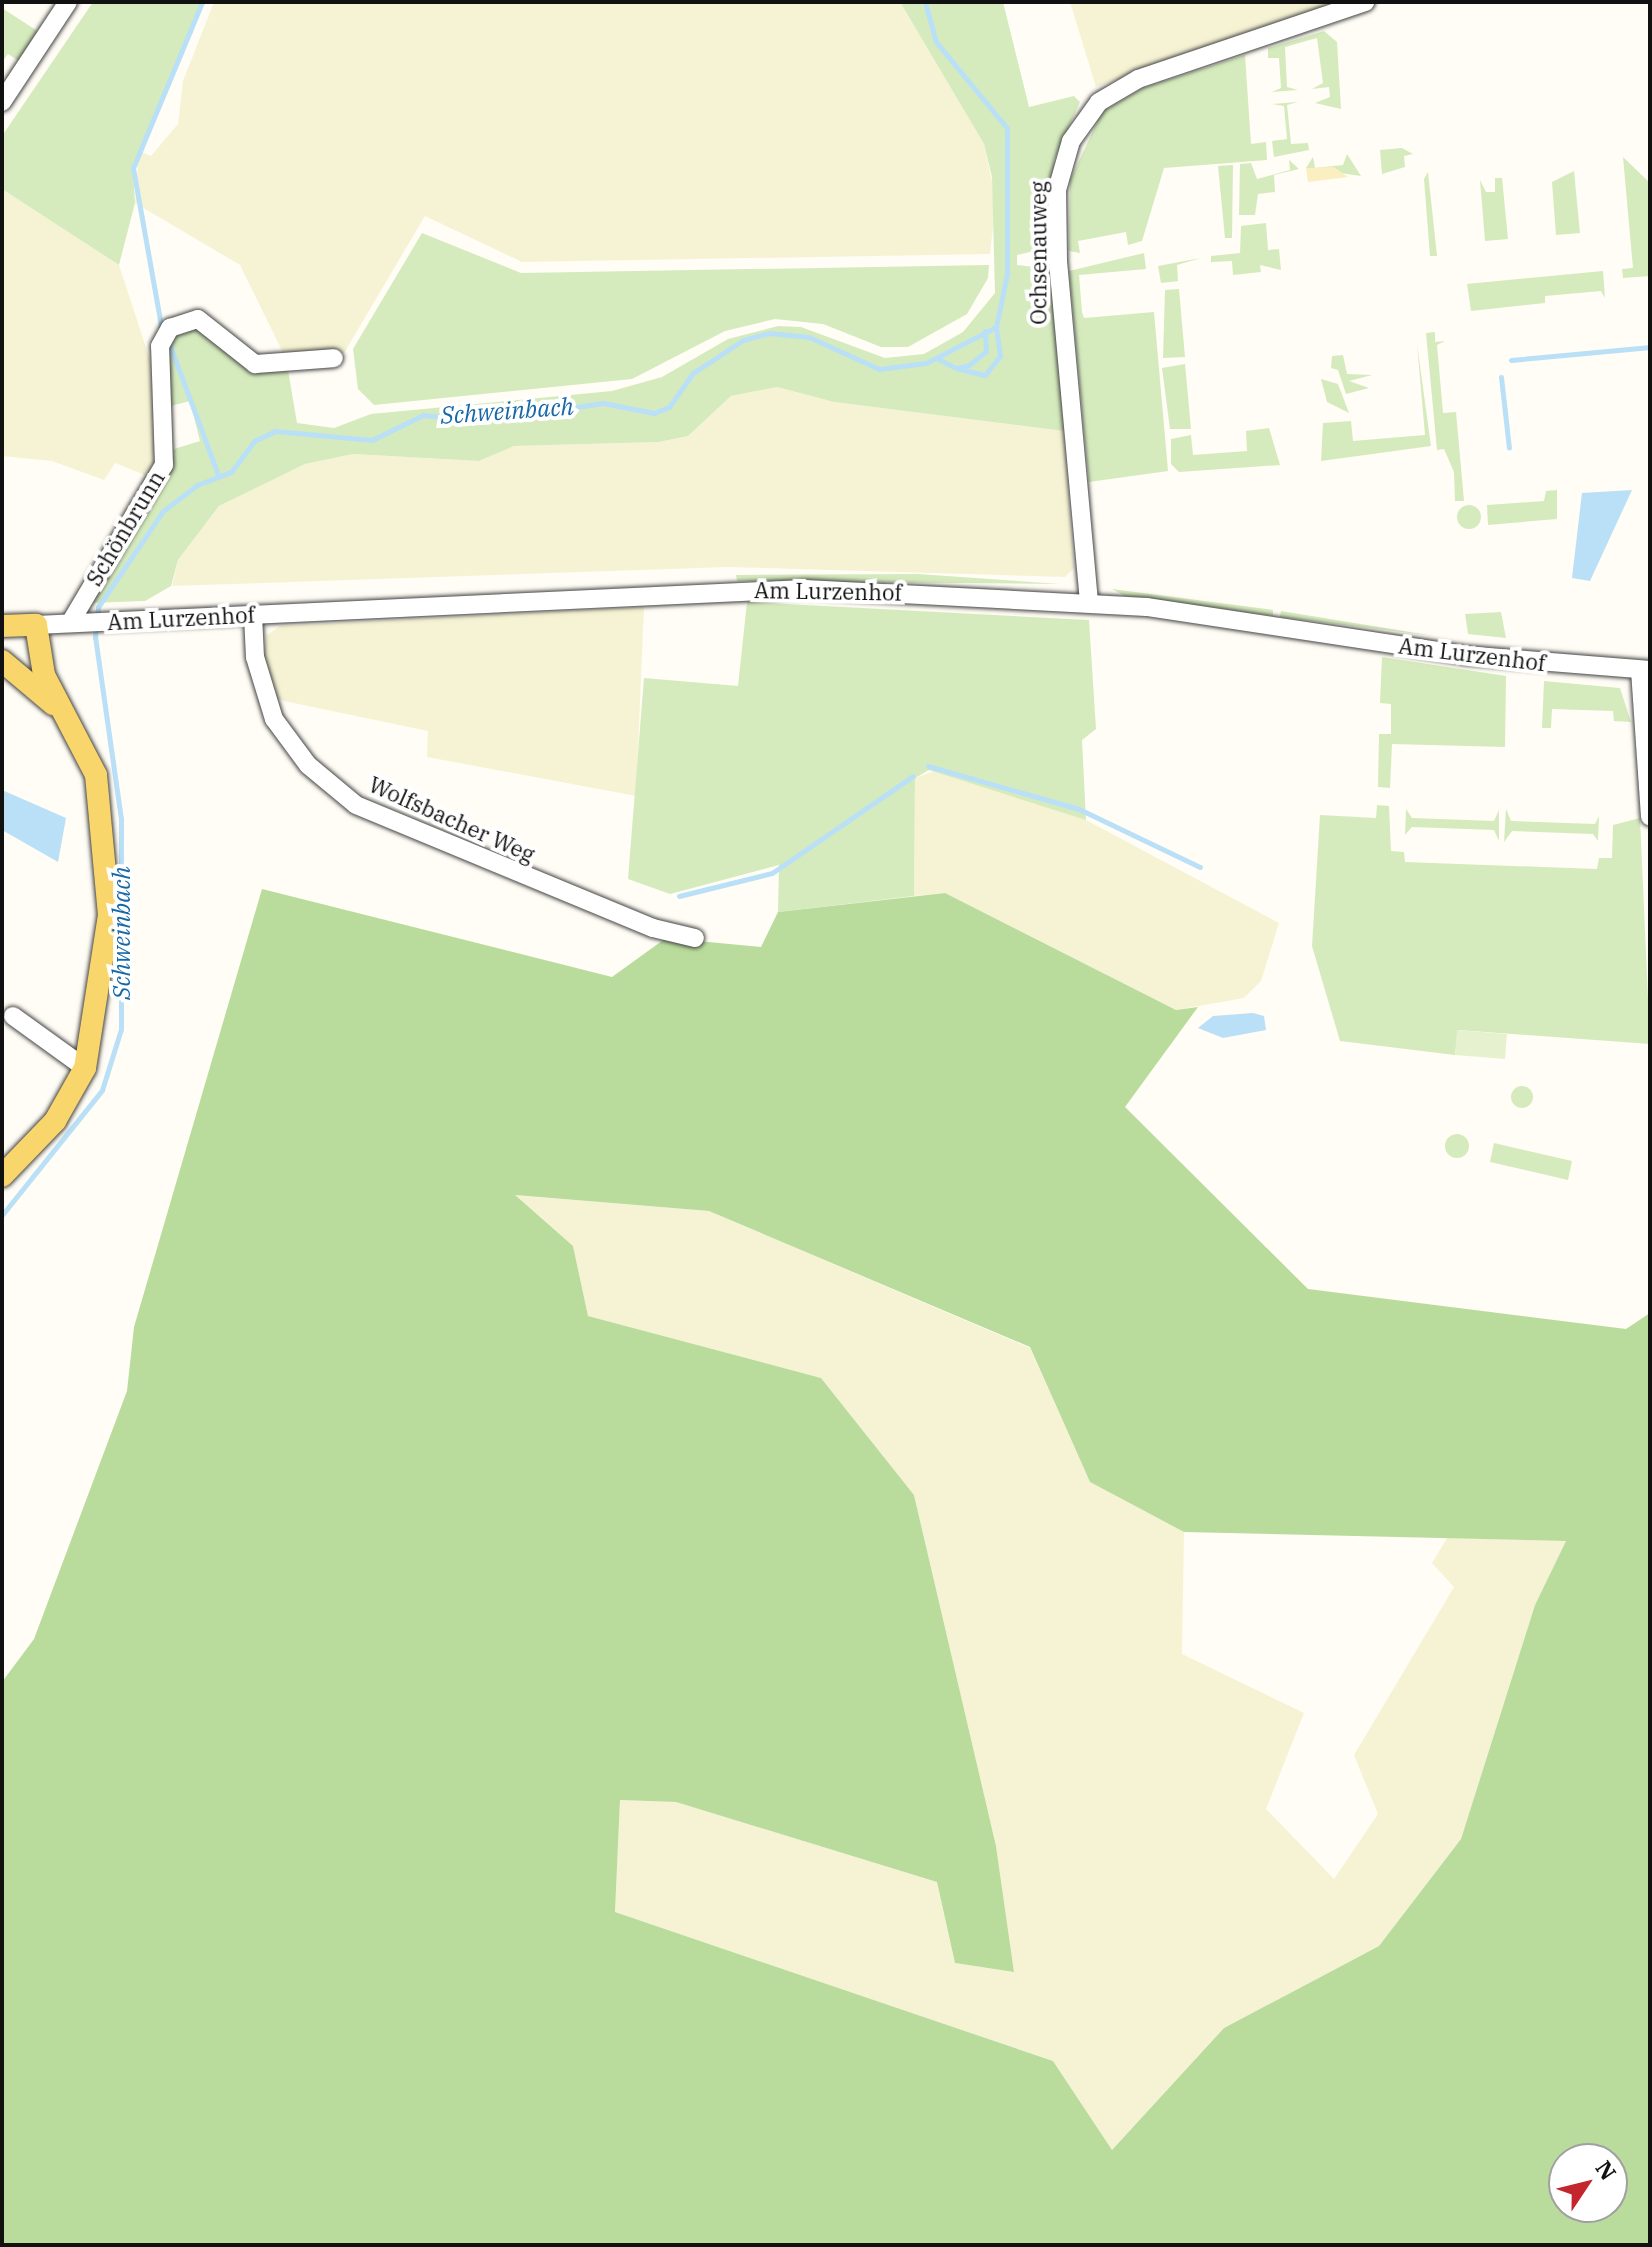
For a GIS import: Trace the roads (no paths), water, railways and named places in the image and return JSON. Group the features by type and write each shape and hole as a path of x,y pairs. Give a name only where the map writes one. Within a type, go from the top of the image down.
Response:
{"main road":[{"name":"Am Lurzenhof","path":"2,626 36,625"},
{"path":"2,1176 55,1121 85,1068 107,947 107,855 96,775 44,675 36,625"},
{"path":"2,661 62,711"}],"street":[{"name":"Ochsenauweg","path":"1089,602 1058,260 1057,190 1071,141 1099,102 1138,79 1365,2"},
{"path":"2,102 59,5"},
{"name":"Schönbrunn","path":"78,623 164,465 160,346 170,328 198,319 255,364 334,358"},
{"name":"Am Lurzenhof","path":"36,625 789,589 1089,602 1463,655 1645,670"},
{"name":"Wolfsbacher Weg","path":"253,615 255,657 274,719 308,765 356,805 653,928 695,938"},
{"path":"1645,670 1650,817"},
{"path":"13,1016 85,1068"}],"water":[{"path":"1632,490 1590,581 1572,578 1582,493"},
{"path":"2,790 66,818 58,862 2,830"},
{"path":"1253,1013 1264,1016 1266,1030 1223,1038 1198,1028 1213,1016"}],"waterway":[{"name":"Schweinbach","path":"162,331 133,168 202,2"},
{"name":"Schweinbach","path":"2,1215 102,1090 121,1029 121,819 95,637 98,607 163,511 197,485 231,472 254,441 275,431 372,440 423,415 461,419 476,410 535,413 603,403 654,413 669,407 693,373 743,340 769,333 809,337 879,369 926,363 996,327 1007,274 1007,128 936,42 925,2"},
{"path":"956,368 985,375 1000,356 996,327"},
{"path":"938,359 956,368 969,365 986,351 985,331"},
{"name":"Schweinbach","path":"169,343 218,475"},
{"path":"1511,360 1650,347"},
{"path":"1501,377 1509,448"},
{"path":"928,766 1079,809 1200,867"},
{"path":"679,896 772,873 913,776"}]}
